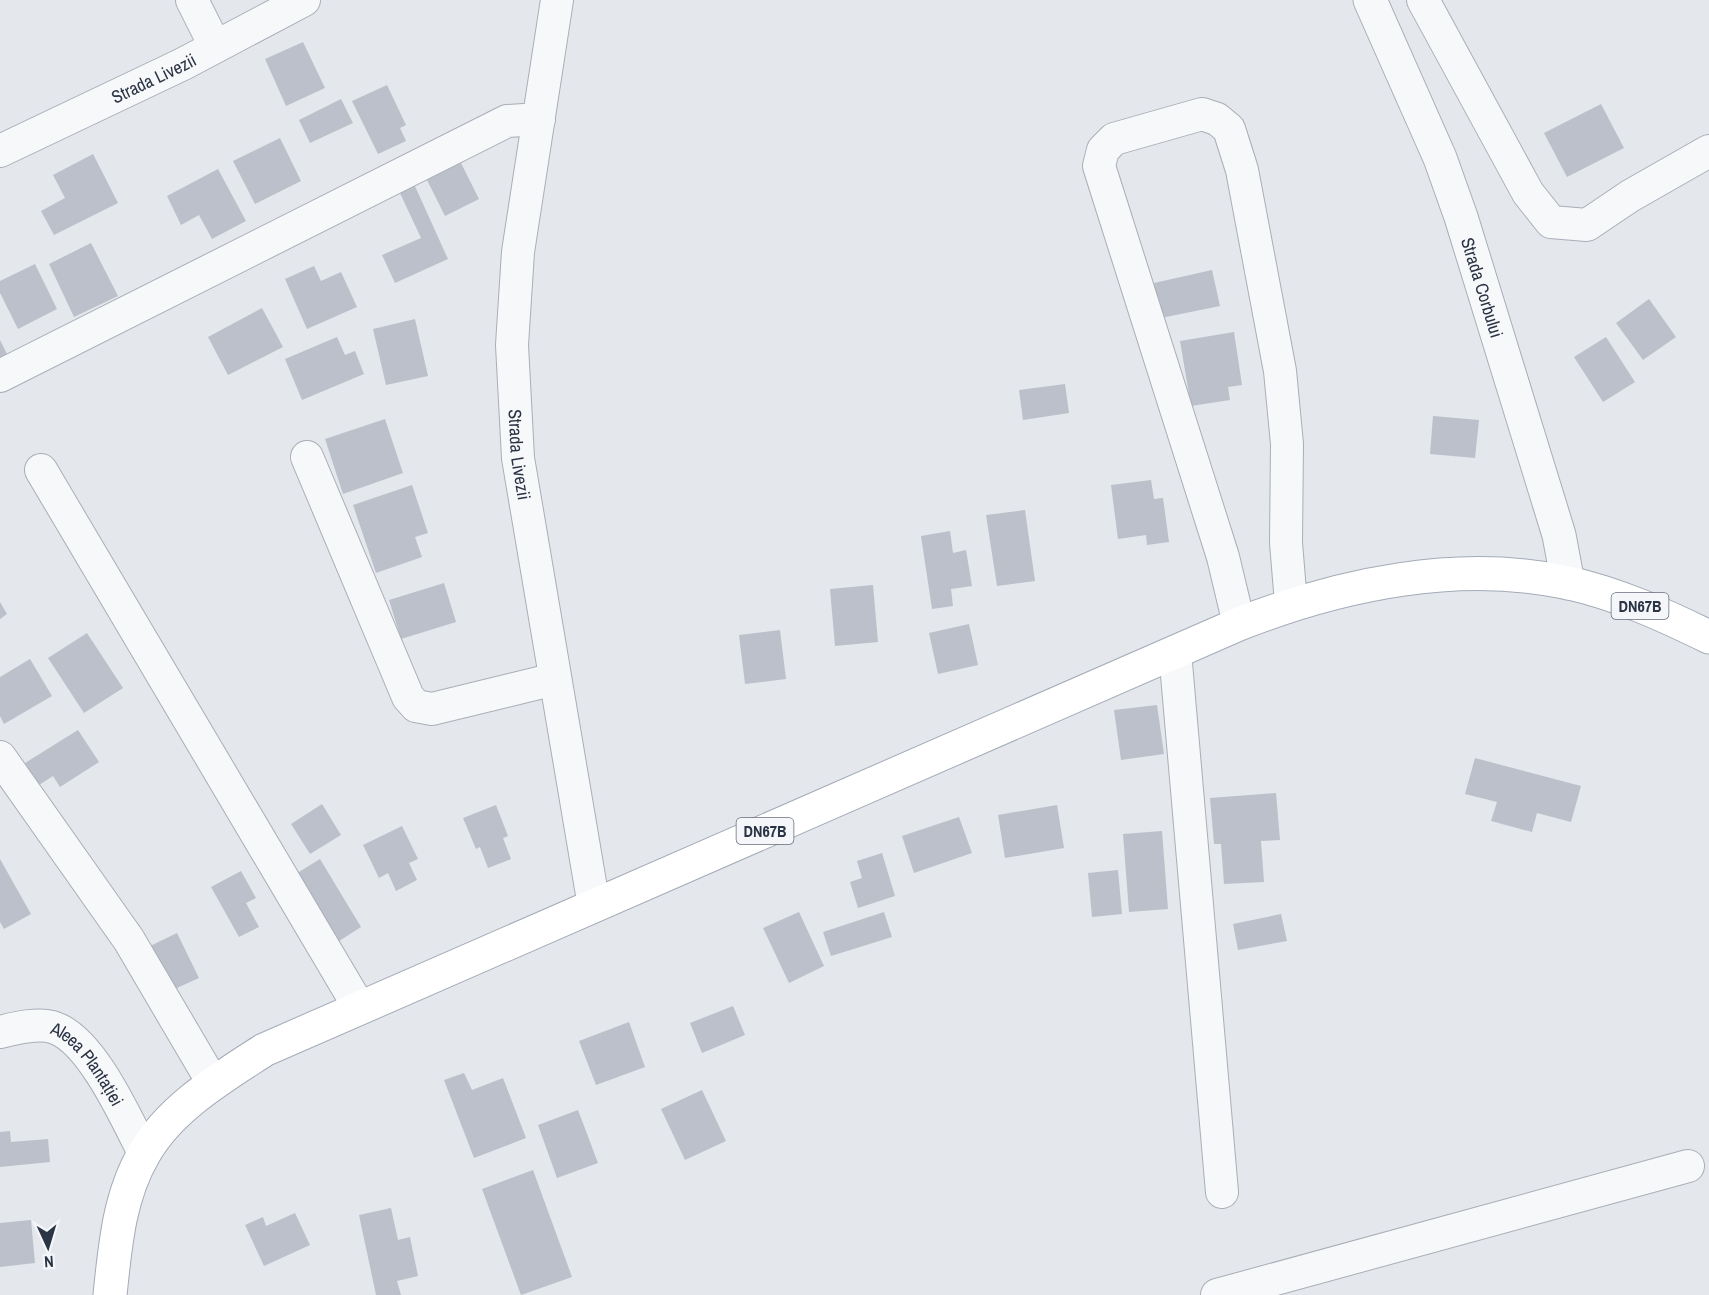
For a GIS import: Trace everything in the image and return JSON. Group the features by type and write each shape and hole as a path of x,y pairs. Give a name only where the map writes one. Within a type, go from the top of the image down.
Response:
{"main road":[{"name":"DN67B","path":"110,1295 115,1241 127,1191 144,1153 177,1114 213,1083 264,1050 1239,624 1291,603 1378,584 1442,576 1512,576 1568,583 1618,597 1709,637"}],"street":[{"path":"192,0 215,46"},
{"name":"Strada Livezii","path":"0,151 304,0"},
{"name":"Strada Livezii","path":"557,0 518,252 512,345 518,458 594,906"},
{"name":"Strada Corbului","path":"1370,0 1440,158 1461,217 1559,535 1568,583"},
{"path":"1423,0 1528,193 1551,222 1587,225 1630,196 1709,151"},
{"path":"1239,624 1210,514 1099,166 1103,150 1114,139 1202,114 1217,119 1229,129 1242,170 1280,371 1287,444 1286,543 1291,603"},
{"path":"0,376 507,122 539,119"},
{"path":"307,457 408,697 416,705 432,709 555,679"},
{"path":"41,470 359,1007"},
{"path":"1175,652 1222,1192"},
{"path":"0,758 129,940 213,1083"},
{"name":"Aleea Plantației","path":"0,1032 16,1027 53,1027 76,1040 114,1095 144,1153"},
{"path":"1217,1295 1688,1166"}],"building":[{"path":"303,42 325,88 286,106 265,59"},
{"path":"387,85 406,125 400,128 406,141 378,154 352,101"},
{"path":"341,99 353,123 310,143 299,120"},
{"path":"1601,104 1624,148 1567,177 1544,133"},
{"path":"280,138 301,181 255,204 233,161"},
{"path":"93,154 118,203 54,235 41,211 65,198 53,175"},
{"path":"459,159 479,199 445,216 425,176"},
{"path":"218,169 246,221 212,239 199,215 181,225 167,196"},
{"path":"414,184 448,259 395,283 382,255 421,238 399,191"},
{"path":"91,243 118,296 74,317 49,264"},
{"path":"35,264 57,309 18,329 0,293 0,281"},
{"path":"314,266 321,281 341,272 357,307 307,329 285,279"},
{"path":"1212,270 1220,306 1161,318 1154,283"},
{"path":"1649,299 1676,337 1643,360 1616,323"},
{"path":"262,308 283,347 228,375 208,337"},
{"path":"415,319 428,376 386,385 373,329"},
{"path":"1234,332 1242,385 1228,387 1230,400 1191,406 1180,341"},
{"path":"337,337 345,355 355,351 364,374 302,400 285,359"},
{"path":"1606,337 1635,382 1603,402 1574,357"},
{"path":"0,340 7,354 0,358"},
{"path":"1065,384 1069,413 1023,420 1019,390"},
{"path":"1433,416 1479,420 1475,458 1430,454"},
{"path":"385,419 403,473 343,494 325,439"},
{"path":"1151,480 1154,499 1163,498 1169,542 1147,545 1146,535 1118,539 1111,485"},
{"path":"412,485 428,533 415,537 422,557 376,573 353,505"},
{"path":"1025,510 1035,581 997,586 986,515"},
{"path":"950,531 953,553 966,550 972,586 951,589 953,606 932,609 921,536"},
{"path":"444,583 456,622 401,639 389,600"},
{"path":"873,585 878,642 835,646 830,589"},
{"path":"0,602 7,614 0,619"},
{"path":"969,624 978,665 938,674 929,633"},
{"path":"780,630 786,679 745,684 739,635"},
{"path":"87,633 123,688 84,713 48,658"},
{"path":"30,659 52,696 4,724 0,716 0,677"},
{"path":"1157,705 1164,754 1121,760 1114,710"},
{"path":"78,730 99,762 60,787 53,776 39,785 25,763"},
{"path":"1475,758 1581,786 1571,822 1537,813 1532,832 1491,821 1497,802 1465,794"},
{"path":"1276,793 1280,840 1261,841 1264,882 1224,884 1221,844 1214,844 1210,798"},
{"path":"322,804 341,835 310,854 291,824"},
{"path":"496,805 508,836 503,838 511,859 488,868 480,847 476,849 463,818"},
{"path":"1057,805 1064,848 1005,858 998,815"},
{"path":"959,817 972,853 914,873 902,836"},
{"path":"402,826 418,859 409,863 417,880 396,891 388,873 379,878 363,845"},
{"path":"1162,831 1168,909 1129,912 1123,834"},
{"path":"882,853 895,896 858,908 850,882 862,878 857,861"},
{"path":"0,859 31,914 4,929 0,922"},
{"path":"320,859 361,927 336,943 294,875"},
{"path":"1118,870 1122,914 1092,917 1088,873"},
{"path":"241,871 256,898 246,903 259,927 239,937 211,887"},
{"path":"799,912 824,966 789,983 763,928"},
{"path":"884,912 892,937 831,956 823,932"},
{"path":"1281,914 1287,941 1238,950 1233,924"},
{"path":"177,933 199,978 168,992 146,948"},
{"path":"733,1006 745,1035 702,1053 690,1023"},
{"path":"629,1022 645,1067 596,1085 579,1041"},
{"path":"464,1073 472,1090 503,1078 526,1138 474,1158 444,1080"},
{"path":"702,1090 726,1141 685,1160 661,1109"},
{"path":"578,1110 598,1163 557,1178 538,1125"},
{"path":"10,1131 11,1142 48,1139 50,1162 0,1167 0,1132"},
{"path":"533,1170 572,1277 521,1295 482,1189"},
{"path":"391,1208 398,1240 410,1237 418,1276 397,1281 401,1295 376,1295 359,1215"},
{"path":"295,1213 310,1245 264,1266 245,1225 263,1217 266,1226"},
{"path":"31,1220 35,1263 0,1267 0,1223"}]}
